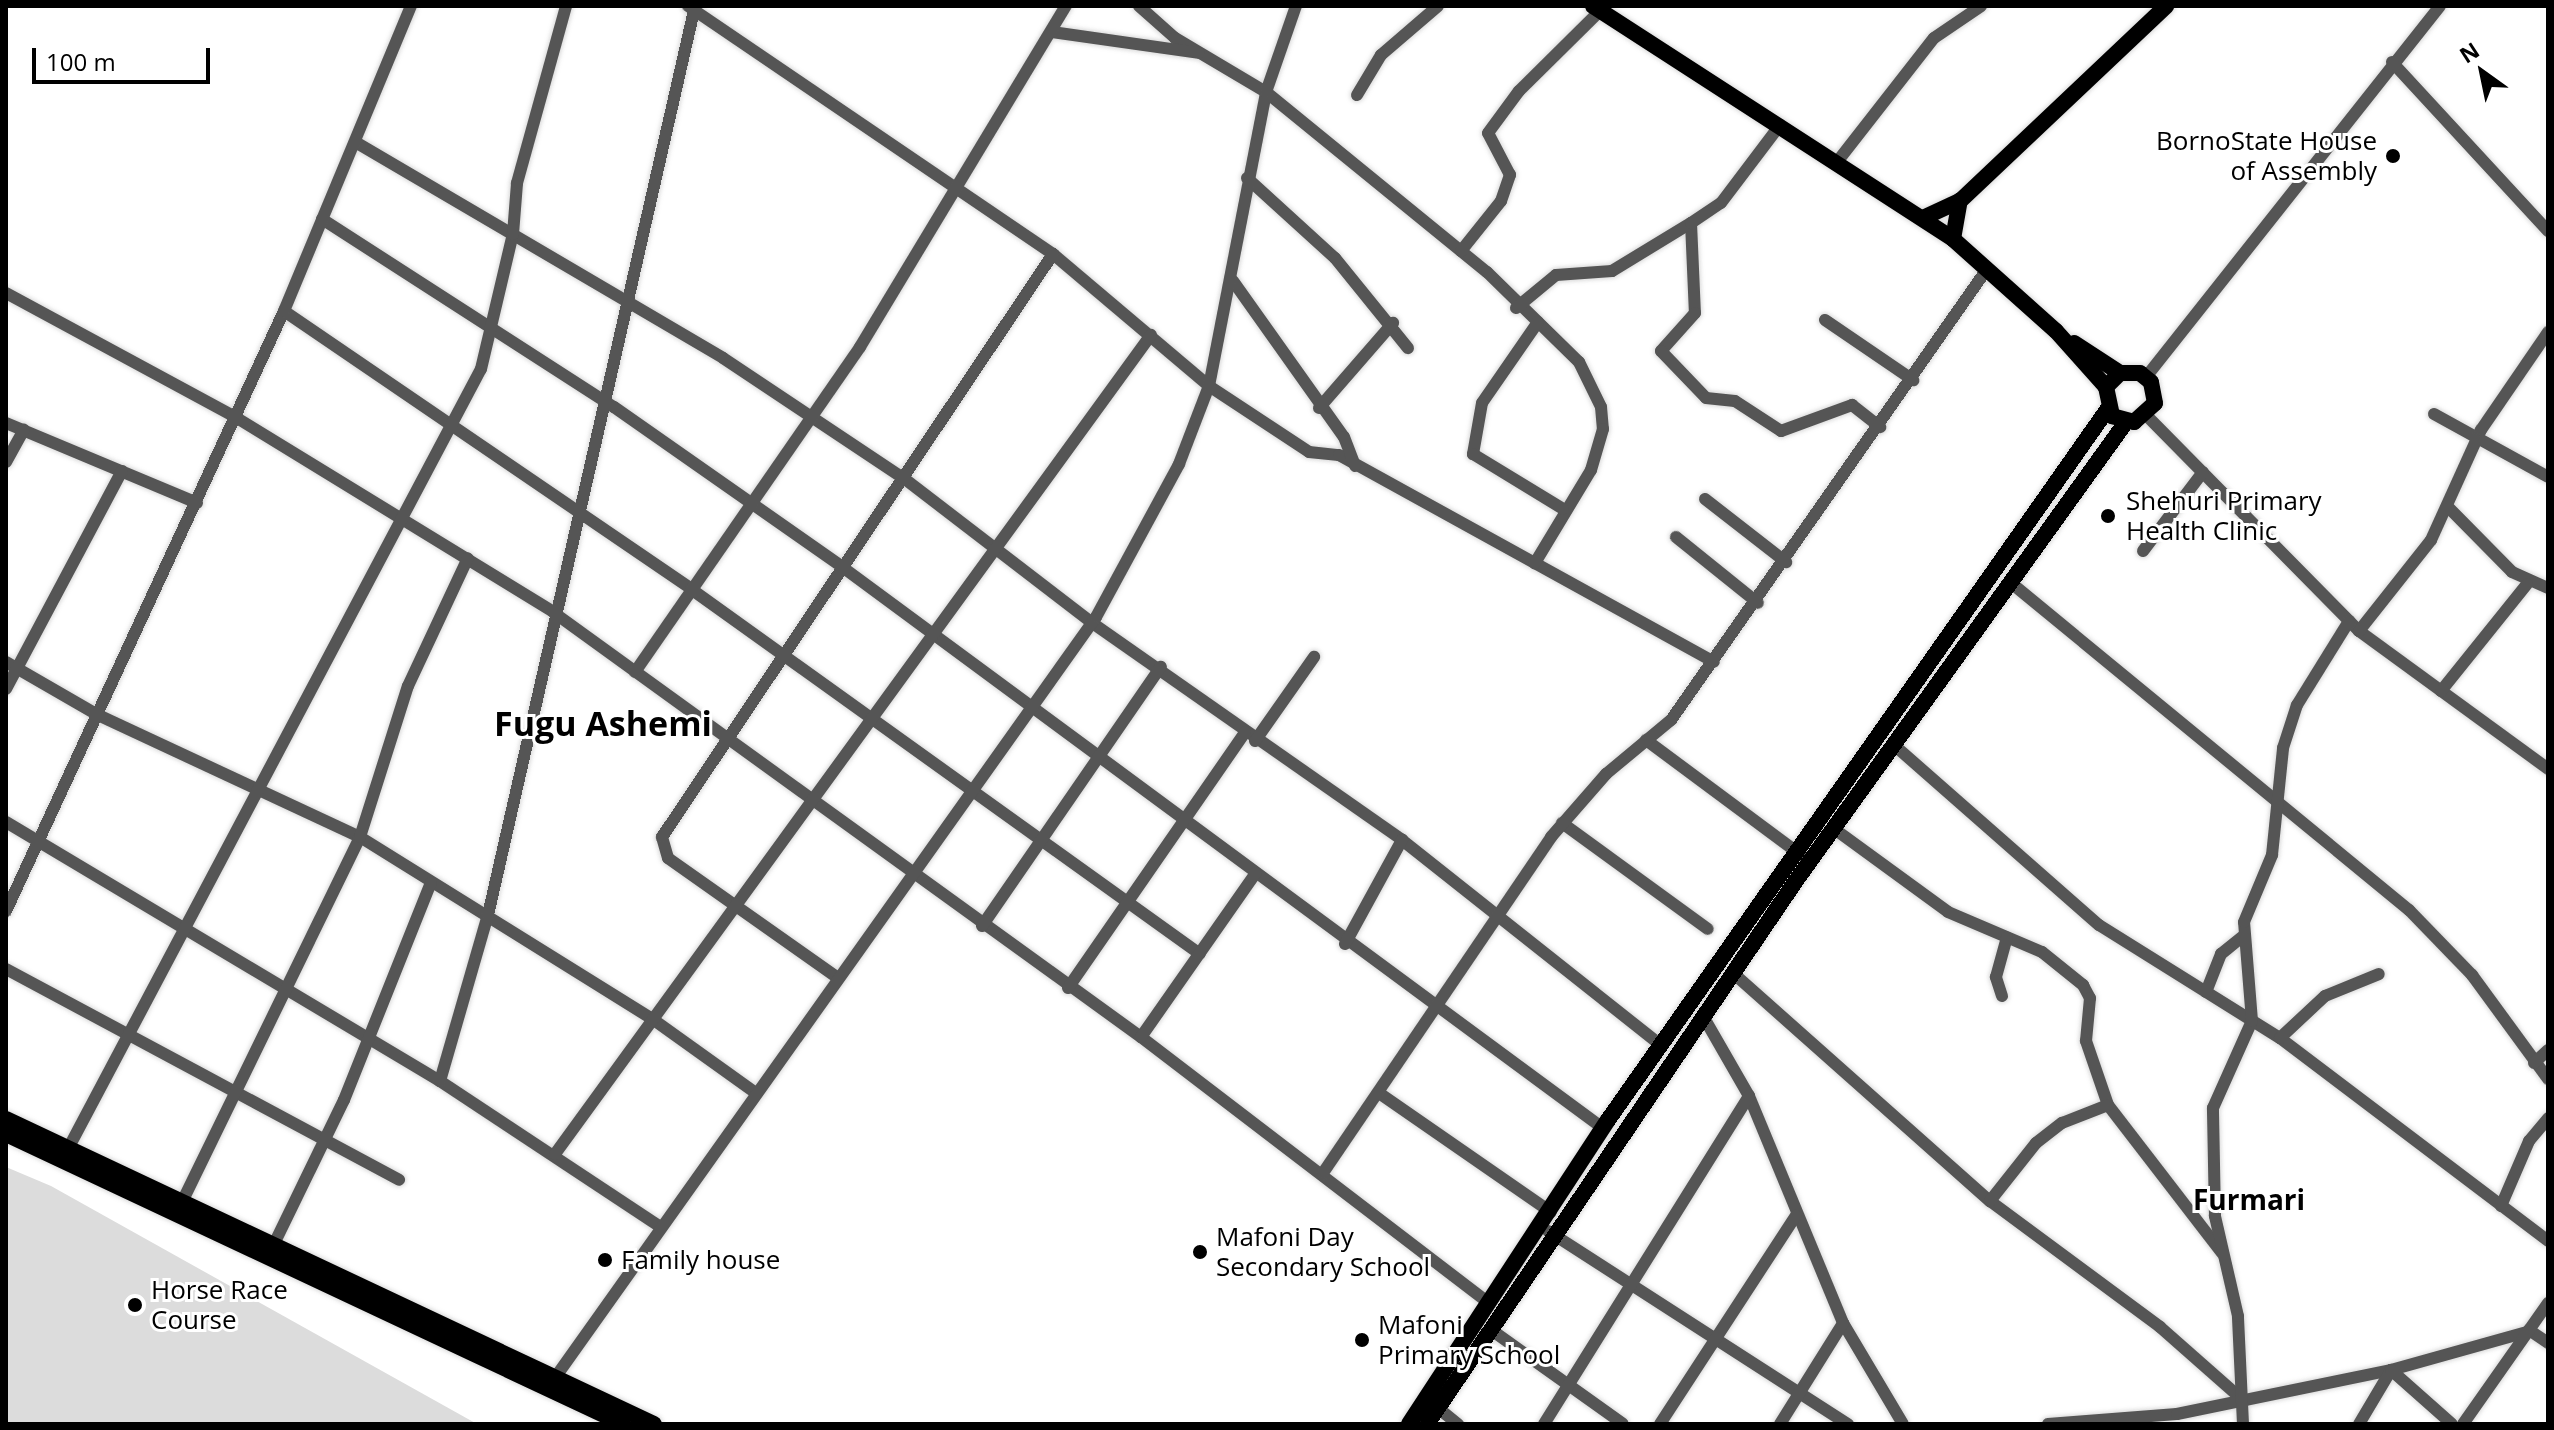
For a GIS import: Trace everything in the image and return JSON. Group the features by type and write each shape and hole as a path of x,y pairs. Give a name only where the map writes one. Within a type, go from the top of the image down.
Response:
{"main road":[{"path":"1925,217 1960,201 2166,6"},
{"path":"1427,1424 1490,1329 1548,1231 1551,1212 1604,1129 1661,1045 1803,857 2107,410 2106,387 2056,331 1953,239 1925,217 1599,7"},
{"path":"1953,239 1960,201"},
{"path":"1409,1424 1488,1302 1548,1231 1733,973 1803,857 1833,828 2126,422 2147,416 2156,396 2146,377 2120,373 2056,331"},
{"path":"2106,387 2120,373"},
{"path":"2107,410 2126,422"},
{"path":"6,1119 275,1242 654,1424"},
{"path":"6,1134 623,1424"}],"street":[{"path":"6,911 197,503 232,415 284,311 357,143 411,6"},
{"path":"69,1147 125,1039 186,932 255,789 403,515 452,432 481,369 488,322 513,234 517,183 566,6"},
{"path":"635,672 811,420 958,191 1066,6"},
{"path":"1139,6 1199,53 1266,92 1461,251 1516,308 1538,322 1579,362 1601,407 1591,470 1563,509 1535,563"},
{"path":"557,1375 659,1226 912,877 1091,622 1179,464 1209,386 1233,281 1247,178 1266,92 1296,6"},
{"path":"1357,95 1381,55 1438,6"},
{"path":"1837,162 1934,38 1981,6"},
{"path":"2146,377 2392,62 2440,6"},
{"path":"440,1081 488,915 553,612 606,402 625,300 692,7 1053,254 1209,386 1309,452 1355,466 1714,662"},
{"path":"1461,251 1501,201 1510,175 1488,133 1599,7"},
{"path":"1052,32 1199,53"},
{"path":"2392,62 2548,231"},
{"path":"1516,308 1556,275 1612,271 1721,203 1780,125"},
{"path":"357,143 625,300 906,480 995,544 1091,622 1161,667 1250,737 1402,840 1661,1045"},
{"path":"1247,178 1335,258 1393,323 1408,348"},
{"path":"322,219 488,322 845,569 1030,709 1186,814 1345,944 1439,1005 1604,1129"},
{"path":"1691,223 1695,313 1661,351 1706,398 1735,401 1781,431 1852,405 1880,427"},
{"path":"838,978 660,849 728,737 906,480 1053,254"},
{"path":"1323,1173 1562,823 1646,740 1714,662 1913,380 1987,269"},
{"path":"1233,281 1319,408 1344,437 1355,466"},
{"path":"6,293 232,415 403,515 553,612 817,802 912,877 1141,1037 1488,1302"},
{"path":"284,311 452,432 691,589 784,658 1042,837 1200,954"},
{"path":"1825,320 1913,380"},
{"path":"1538,322 1488,392 1473,429 1473,454 1563,509"},
{"path":"1319,408 1393,323"},
{"path":"2359,631 2448,507 2479,434 2548,332"},
{"path":"555,1154 817,802 995,544 1151,335"},
{"path":"2434,414 2479,434 2548,477"},
{"path":"2147,416 2359,631 2548,769"},
{"path":"6,423 197,503"},
{"path":"6,462 24,430"},
{"path":"6,689 12,666 122,471"},
{"path":"2143,551 2203,472"},
{"path":"1705,499 1786,562"},
{"path":"2448,507 2527,584 2548,588"},
{"path":"1676,537 1758,603"},
{"path":"183,1200 239,1096 360,837 408,686 468,558"},
{"path":"2010,582 2409,910 2472,975 2548,1079"},
{"path":"2441,691 2527,584"},
{"path":"2243,1424 2244,1401 2226,1259 2215,1216 2213,1108 2252,1021 2243,936 2281,807 2283,748 2297,705 2349,621"},
{"path":"1068,988 1186,814 1314,657"},
{"path":"12,666 96,714 360,837 654,1020 756,1093"},
{"path":"982,926 1042,837 1103,758 1161,667"},
{"path":"1646,740 1803,857"},
{"path":"1894,745 2099,925 2280,1038 2548,1241"},
{"path":"6,822 440,1081 555,1154 659,1226"},
{"path":"1562,823 1708,929"},
{"path":"1833,828 1948,912 2042,952 2083,985 2090,998 2086,1041 2108,1105 2226,1259"},
{"path":"1345,944 1402,840"},
{"path":"1141,1037 1256,873"},
{"path":"275,1242 326,1138 365,1035 431,883"},
{"path":"2206,992 2221,954 2243,936"},
{"path":"2002,996 1996,977 2007,937"},
{"path":"6,969 125,1039 326,1138 399,1180"},
{"path":"1733,973 1990,1201 2160,1327 2244,1401"},
{"path":"2280,1038 2325,996 2379,974"},
{"path":"1703,1016 1749,1096 1843,1323 1903,1424"},
{"path":"2534,1063 2548,1050"},
{"path":"1379,1093 1551,1212"},
{"path":"1544,1424 1629,1283 1749,1096"},
{"path":"1990,1201 2036,1143 2062,1123 2108,1105"},
{"path":"2501,1206 2529,1141 2548,1118"},
{"path":"1660,1424 1796,1215"},
{"path":"1548,1231 1798,1395 1848,1424"},
{"path":"2463,1424 2548,1303"},
{"path":"1780,1424 1843,1323"},
{"path":"1490,1329 1623,1424"},
{"path":"2048,1424 2130,1423 2244,1401 2391,1370 2528,1331 2548,1343"},
{"path":"2359,1424 2391,1370"},
{"path":"2391,1370 2452,1424"},
{"path":"1438,1408 1458,1424"}],"shaded area":[{"name":"Horse Race Course","path":"6,1167 51,1186 477,1424 6,1424"}],"place":[{"name":"BornoState House of Assembly","path":"2393,156"},
{"name":"Shehuri Primary Health Clinic","path":"2108,516"},
{"name":"Mafoni Day Secondary School","path":"1200,1252"},
{"name":"Family house","path":"605,1260"},
{"name":"Horse Race Course","path":"135,1305"},
{"name":"Mafoni Primary School","path":"1362,1340"}],"district":[{"name":"Fugu Ashemi","path":"603,724"},
{"name":"Furmari","path":"2249,1199"}]}
